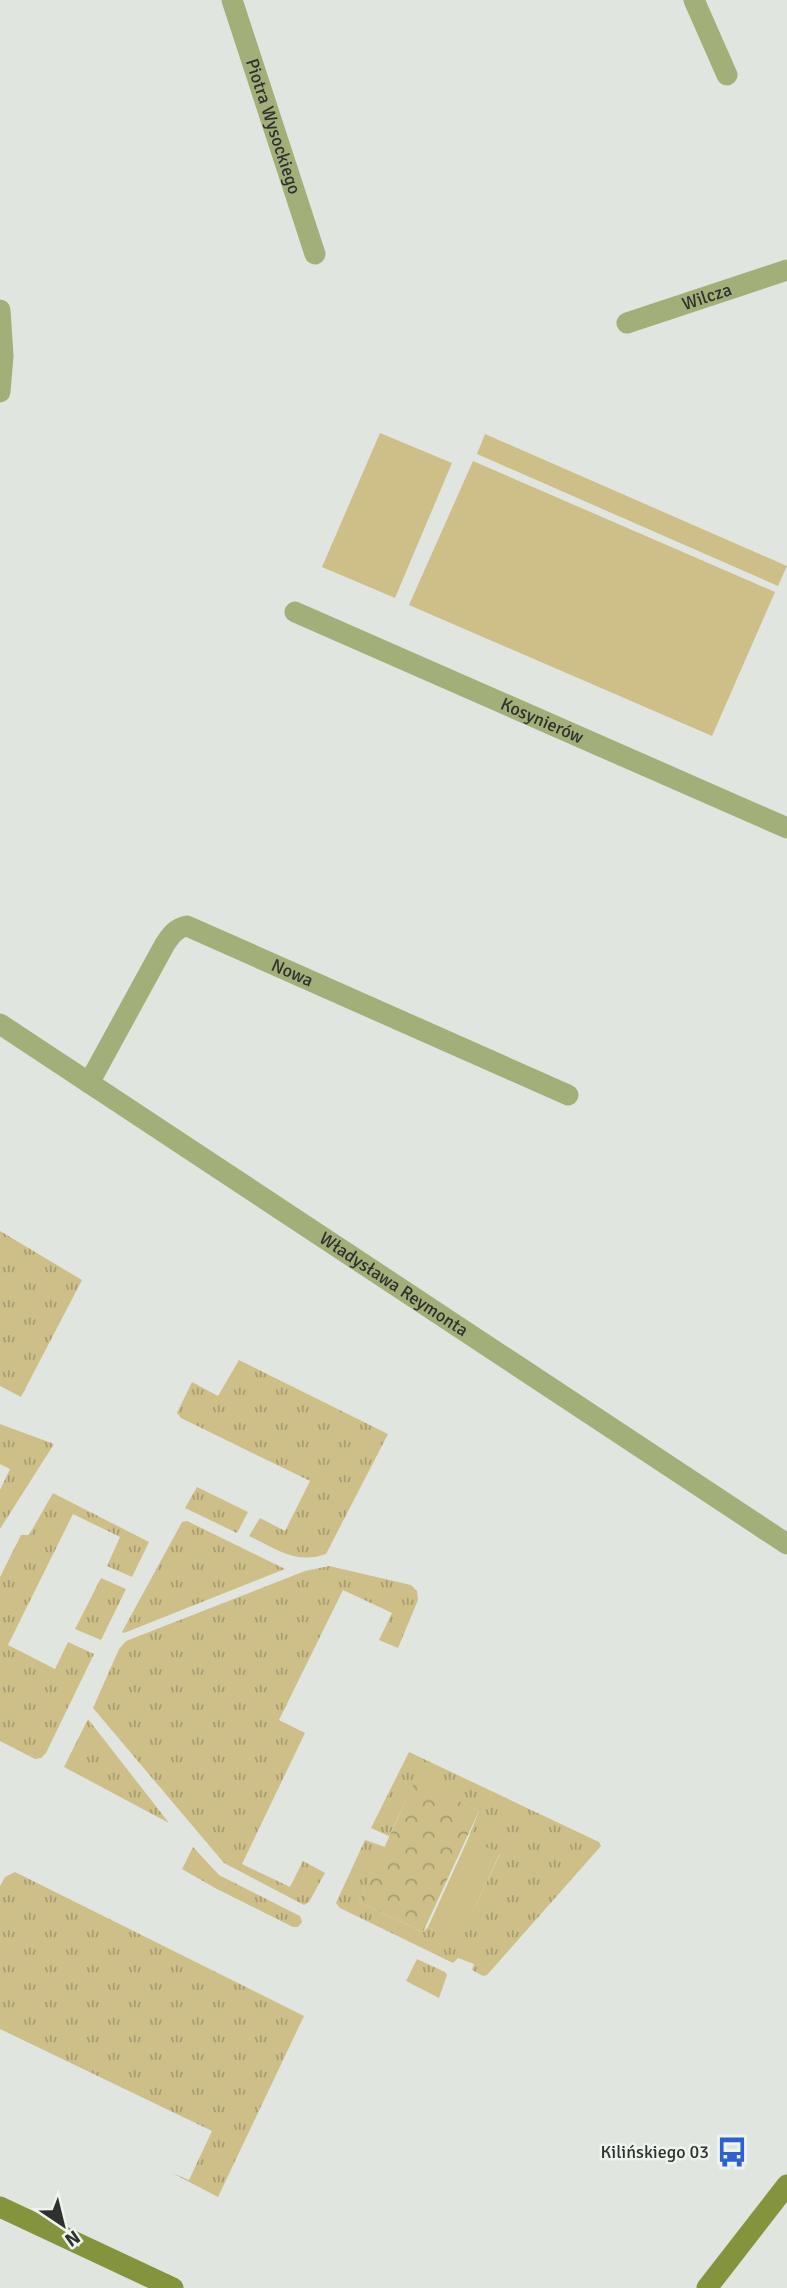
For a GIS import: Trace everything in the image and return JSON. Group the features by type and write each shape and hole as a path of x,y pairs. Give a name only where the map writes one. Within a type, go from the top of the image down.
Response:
{"street":[{"name":"Piotra Wysockiego","path":"232,0 315,254"},
{"path":"694,0 727,75"},
{"name":"Wilcza","path":"627,323 787,270"},
{"path":"0,310 3,356 0,392"},
{"name":"Kosynierów","path":"295,612 787,828"},
{"name":"Nowa","path":"89,1083 165,944 172,934 187,926 568,1095"},
{"name":"Władysława Reymonta","path":"0,1024 787,1544"},
{"path":"708,2288 787,2185"},
{"path":"0,2207 173,2288"}],"green space":[{"path":"380,433 452,463 395,598 322,567"},
{"path":"485,434 787,566 778,586 477,454"},
{"path":"473,461 775,592 712,736 409,605"},
{"path":"0,1231 82,1280 21,1397 0,1386"},
{"path":"239,1360 388,1434 326,1554 305,1558 286,1554 249,1536 260,1518 285,1531 310,1481 181,1418 177,1413 192,1382 218,1396"},
{"path":"0,1424 54,1444 0,1529 0,1490 10,1469 0,1464"},
{"path":"197,1487 248,1512 237,1533 185,1508"},
{"path":"53,1493 149,1542 132,1577 107,1566 120,1537 73,1514 8,1645 55,1669 68,1642 94,1654 46,1753 35,1759 0,1741 0,1577 21,1535 29,1535"},
{"path":"187,1521 285,1569 122,1632 182,1522"},
{"path":"329,1566 411,1585 417,1591 418,1600 398,1648 379,1640 392,1613 343,1590 279,1720 305,1733 242,1864 290,1887 303,1861 325,1873 309,1902 304,1905 224,1863 93,1708 119,1649 126,1641 305,1571"},
{"path":"101,1578 126,1589 101,1640 75,1629"},
{"path":"88,1719 169,1823 64,1767"},
{"path":"409,1752 599,1842 601,1846 487,1975 483,1976 472,1970 474,1964 458,1958 453,1963 340,1908 336,1903 365,1840 385,1847 359,1902 423,1932 428,1927 459,1941 500,1854 468,1839 479,1811 415,1782 389,1836 371,1828"},
{"path":"415,1781 479,1811 423,1932 359,1902"},
{"path":"468,1839 500,1853 459,1942 428,1927"},
{"path":"193,1847 219,1875 300,1916 302,1922 298,1927 293,1927 182,1869"},
{"path":"15,1872 304,2016 218,2197 172,2173 189,2180 212,2131 0,2029 0,1886 5,1877"},
{"path":"417,1959 447,1975 439,1998 406,1981"}],"place":[{"name":"Kilińskiego 03","path":"732,2152"}]}
